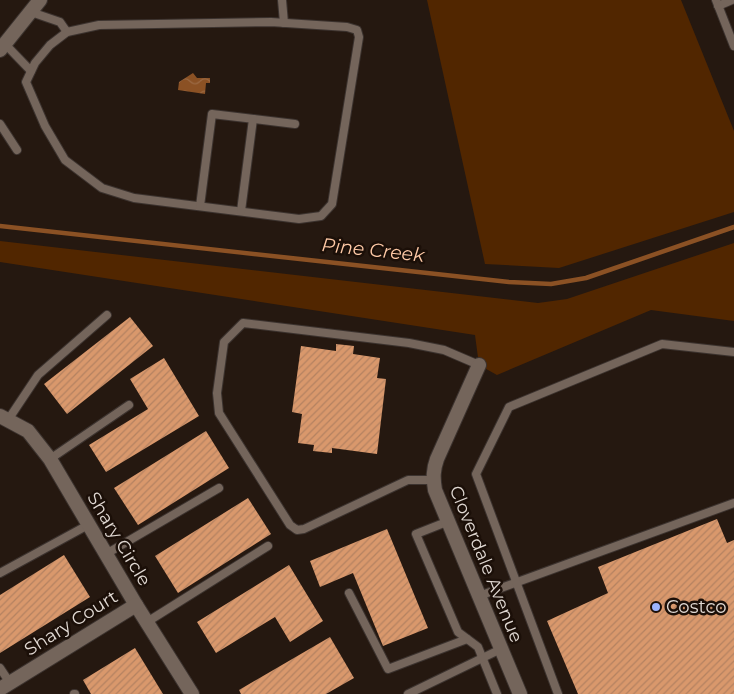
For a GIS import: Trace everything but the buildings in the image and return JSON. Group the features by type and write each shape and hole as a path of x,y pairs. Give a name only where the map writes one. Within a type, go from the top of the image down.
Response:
{"street":[{"path":"2,47 37,3"},
{"name":"Cloverdale Avenue","path":"479,365 437,459 433,469 433,480 435,490 520,694"},
{"name":"Shary Circle","path":"4,418 28,431 50,459 136,605 192,694"},
{"name":"Shary Court","path":"5,686 136,605"}],"lane":[{"path":"282,0 284,23"},
{"path":"732,0 717,3 734,46"},
{"path":"37,3 60,22 68,32"},
{"path":"284,23 347,27 357,30 359,37 332,204 321,216 299,219 134,198 102,188 67,162 45,126 26,82 35,63 50,46 68,32 99,25 284,23"},
{"path":"2,47 31,71"},
{"path":"200,206 212,114 295,124"},
{"path":"241,211 252,119"},
{"path":"0,124 17,150"},
{"path":"4,418 38,375 107,315"},
{"path":"433,480 408,480 304,529 296,530 290,525 219,413 217,393 224,342 244,323 409,343 444,350 479,365"},
{"path":"558,694 476,474 509,407 662,344 734,352"},
{"path":"50,459 129,405"},
{"path":"106,554 219,488"},
{"path":"479,596 734,503"},
{"path":"449,522 416,534 458,632 478,647 497,694"},
{"path":"0,573 88,525"},
{"path":"147,622 268,546"},
{"path":"348,593 388,669 467,639"},
{"path":"408,694 501,649"},
{"path":"0,668 5,686"}],"shaded area":[{"path":"427,0 681,0 734,131 734,212 559,268 485,264"},
{"path":"0,241 538,303 567,299 734,243 734,321 651,310 497,375 479,365 475,335 0,262"}],"water":[{"path":"193,73 197,78 210,78 210,83 206,83 205,94 178,90 179,82"}],"waterway":[{"name":"Pine Creek","path":"0,226 509,282 551,284 586,278 734,227"}],"place":[{"name":"Costco","path":"656,607"}]}
